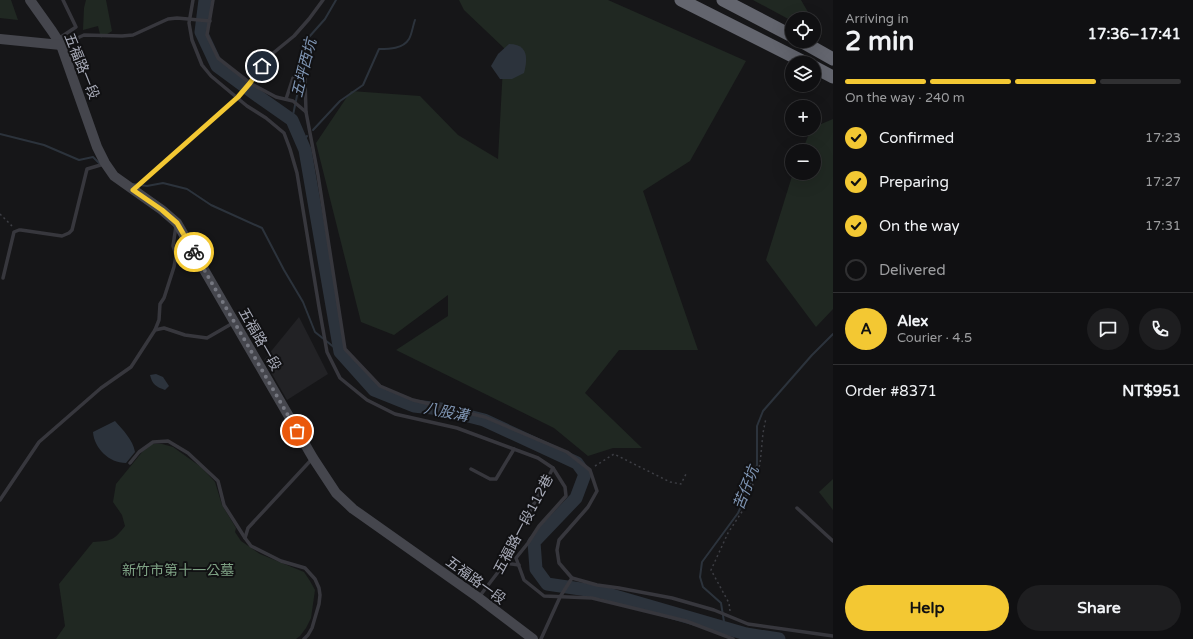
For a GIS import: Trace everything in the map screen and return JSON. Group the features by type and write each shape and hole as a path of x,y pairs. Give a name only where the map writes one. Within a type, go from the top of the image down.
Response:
{"highway":[{"path":"681,0 792,56"},
{"path":"723,0 785,32"},
{"path":"814,48 833,59"},
{"path":"821,71 833,77"}],"main road":[{"name":"五福路一段","path":"30,0 59,42 97,147 105,163 114,176 162,210 177,223 313,458 336,493 353,509 479,598 533,639"},
{"path":"0,39 59,42"}],"lane":[{"path":"59,42 76,27 63,0"},
{"path":"193,0 190,20 192,40 202,65 211,76 247,106 266,118 284,133 297,173 326,346 340,378 367,400 395,414 457,428 538,458 553,468 565,487 566,496 539,526 516,558 524,580 544,596 592,598 686,621 733,639"},
{"path":"213,0 207,35 218,58 250,83 276,97 293,101 306,112"},
{"path":"133,190 238,97 272,54 294,36 323,0"},
{"path":"59,42 84,35 133,35 168,18 210,21"},
{"path":"286,100 292,78 300,74 305,79 306,112 318,175 345,349 380,386 413,400 485,417 567,452 590,470 597,490 588,507 559,540 557,550 559,563 572,578 596,585 672,598 714,610 748,624 833,636"},
{"path":"3,278 12,235 16,231 21,230 62,236 69,233 72,230 87,169 105,163"},
{"path":"0,500 39,442 101,388 131,367 156,330 160,320 160,304 164,298 174,267 176,255 173,246 177,223"},
{"path":"156,330 164,328 184,335 207,338 234,322"},
{"path":"130,463 139,452 153,442 168,441 188,453 218,481 224,505 251,546 281,560 305,568 315,579 320,595 312,628 304,639"},
{"path":"471,469 490,480 496,479 514,449"},
{"path":"245,538 248,528 313,458"},
{"name":"五福路一段112巷","path":"479,598 505,563 513,543 553,468"},
{"path":"797,508 833,541"},
{"path":"505,563 519,565"},
{"path":"541,639 560,597 572,578"}],"path":[{"path":"0,214 16,231"},
{"path":"729,616 729,603 711,570 728,533 745,507 760,464 766,418"},
{"path":"590,470 614,454 670,482 681,484 686,474"}],"shaded area":[{"path":"509,44 520,46 523,49 526,57 524,73 512,79 500,79 491,66 498,54"},
{"path":"299,317 328,374 287,400 264,360"},
{"path":"156,374 163,377 169,386 165,390 153,383 150,375"},
{"path":"115,421 127,435 134,448 135,452 126,463 114,460 104,454 99,449 94,438 93,432"}],"green space":[{"path":"0,0 11,0 18,20 0,18"},
{"path":"86,0 106,0 112,31 101,38 98,26 83,30"},
{"path":"459,0 608,0 746,61 690,161 643,191 698,350 619,350 585,393 642,448 613,448 588,456 554,428 396,350 448,316 448,295 394,335 361,322 316,143 351,91 420,96 458,135 498,159 504,48 464,10"},
{"path":"753,0 801,0 808,12 785,12 785,17"},
{"path":"833,119 833,309 816,327 766,260 791,180 821,180 821,144 805,144 808,136 821,136 821,124"},
{"name":"新竹市第十一公墓","path":"152,444 162,444 173,447 201,467 215,482 222,505 236,528 235,532 241,541 260,554 304,572 315,590 311,618 300,636 296,639 56,639 65,626 59,584 93,542 112,539 125,526 122,515 113,502 116,484 143,451"},
{"path":"833,479 833,510 819,492"}],"waterway":[{"name":"八股溝","path":"205,0 201,32 217,66 292,120 305,150 340,352 374,390 414,406 441,409 484,420 577,463 585,474 576,498 534,542 536,569 547,584 601,592 746,634 779,639"},
{"name":"五坪西坑","path":"292,120 309,37 325,19 336,0"},
{"path":"313,130 340,101 363,85 379,49 400,47 406,42 410,37 415,20"},
{"path":"0,134 44,145 79,160 93,157 101,165"},
{"name":"八股溝","path":"302,142 307,136"},
{"path":"133,184 147,186 163,183 187,189 211,205 262,228 303,302 315,332 340,352"},
{"name":"苦仔坑","path":"725,628 721,603 703,587 700,577 702,562 738,513 745,498 757,465 757,426 763,411 812,355 833,334"}],"way so far":[{"path":"194,252 297,431"}],"route":[{"path":"194,252 177,223 162,210 133,190 238,97 262,66"}]}
